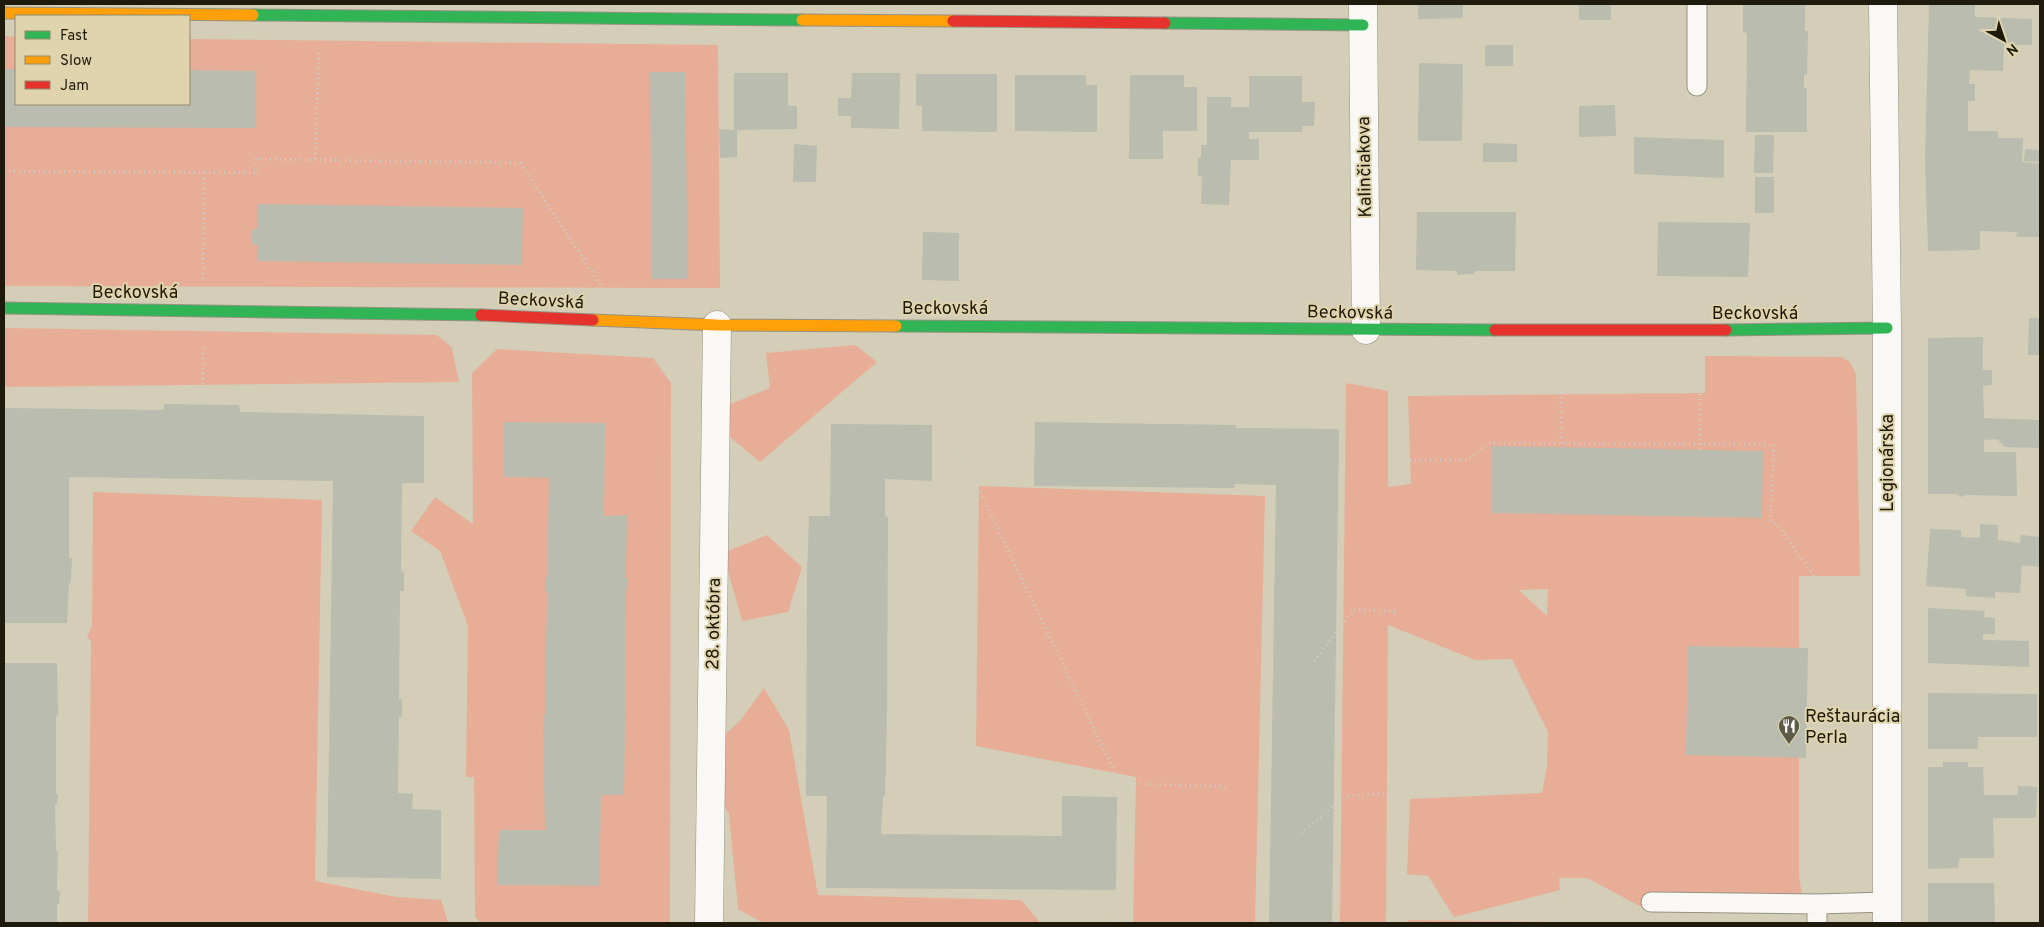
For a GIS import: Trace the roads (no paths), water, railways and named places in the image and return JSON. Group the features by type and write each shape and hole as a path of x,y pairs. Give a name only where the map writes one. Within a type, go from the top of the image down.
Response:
{"street":[{"name":"Legionárska","path":"1883,4 1886,328 1887,913"},
{"path":"4,13 320,16 1363,14"},
{"name":"Kalinčiakova","path":"1363,14 1366,330"},
{"name":"Beckovská","path":"4,308 459,314 716,325 1366,330 1832,330 1886,328"},
{"name":"28. októbra","path":"709,923 716,325"}],"lane":[{"path":"1697,4 1697,86"},
{"path":"1651,902 1817,904 1887,913"},
{"path":"1817,904 1817,923"}],"place":[{"name":"Reštaurácia Perla","path":"1789,745"}]}
